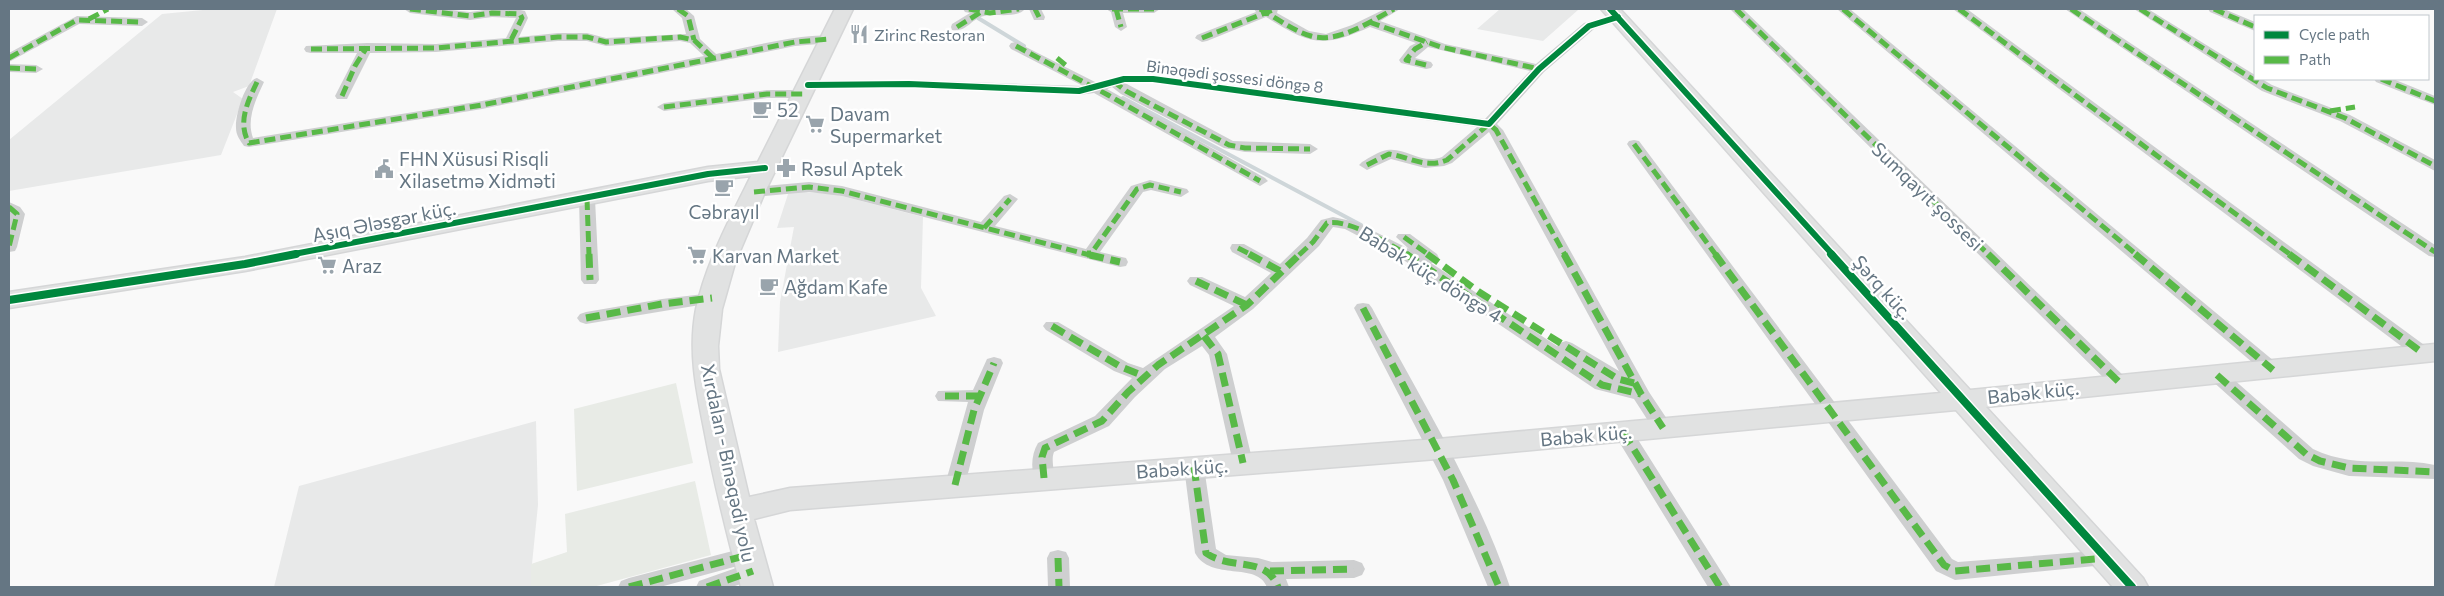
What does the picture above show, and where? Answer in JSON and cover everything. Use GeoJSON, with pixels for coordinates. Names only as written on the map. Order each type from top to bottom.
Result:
{"type":"FeatureCollection","features":[{"type":"Feature","properties":{"kind":"main road","name":"Xırdalan - Binəqədi yolu"},"geometry":{"type":"LineString","coordinates":[[753,571],[736,513],[706,369],[706,329],[712,298],[723,263],[765,168],[844,9]]}},
{"type":"Feature","properties":{"kind":"main road","name":"Şərq küç."},"geometry":{"type":"LineString","coordinates":[[1614,13],[2132,587]]}},
{"type":"Feature","properties":{"kind":"main road","name":"Aşıq Ələsgər küç."},"geometry":{"type":"LineString","coordinates":[[9,300],[245,264],[708,174],[765,168]]}},
{"type":"Feature","properties":{"kind":"main road","name":"Babək küç."},"geometry":{"type":"LineString","coordinates":[[736,513],[766,503],[790,499],[1622,432],[2430,354]]}},
{"type":"Feature","properties":{"kind":"street"},"geometry":{"type":"LineString","coordinates":[[89,19],[108,9]]}},
{"type":"Feature","properties":{"kind":"street"},"geometry":{"type":"LineString","coordinates":[[410,9],[470,16],[492,13],[520,14],[522,18],[512,40]]}},
{"type":"Feature","properties":{"kind":"street"},"geometry":{"type":"LineString","coordinates":[[678,9],[688,16],[694,40]]}},
{"type":"Feature","properties":{"kind":"street"},"geometry":{"type":"LineString","coordinates":[[957,26],[975,10],[1001,12],[1019,9]]}},
{"type":"Feature","properties":{"kind":"street"},"geometry":{"type":"LineString","coordinates":[[1112,9],[1154,9]]}},
{"type":"Feature","properties":{"kind":"street"},"geometry":{"type":"LineString","coordinates":[[1116,9],[1121,27]]}},
{"type":"Feature","properties":{"kind":"street"},"geometry":{"type":"LineString","coordinates":[[1202,38],[1267,10],[1311,36],[1323,39],[1369,22],[1394,9]]}},
{"type":"Feature","properties":{"kind":"street","name":"Sumqayıt şossesi"},"geometry":{"type":"LineString","coordinates":[[1736,9],[2120,383]]}},
{"type":"Feature","properties":{"kind":"street"},"geometry":{"type":"LineString","coordinates":[[1843,9],[2273,370]]}},
{"type":"Feature","properties":{"kind":"street"},"geometry":{"type":"LineString","coordinates":[[1959,9],[2430,354]]}},
{"type":"Feature","properties":{"kind":"street"},"geometry":{"type":"LineString","coordinates":[[2071,9],[2435,252]]}},
{"type":"Feature","properties":{"kind":"street"},"geometry":{"type":"LineString","coordinates":[[2140,9],[2254,80]]}},
{"type":"Feature","properties":{"kind":"street"},"geometry":{"type":"LineString","coordinates":[[2214,9],[2254,26]]}},
{"type":"Feature","properties":{"kind":"street"},"geometry":{"type":"LineString","coordinates":[[1368,165],[1389,154],[1424,165],[1439,164],[1447,160],[1489,124],[1539,69],[1589,26],[1614,13]]}},
{"type":"Feature","properties":{"kind":"street"},"geometry":{"type":"LineString","coordinates":[[9,58],[72,22],[89,19],[142,22]]}},
{"type":"Feature","properties":{"kind":"street"},"geometry":{"type":"LineString","coordinates":[[1369,22],[1461,53],[1539,69]]}},
{"type":"Feature","properties":{"kind":"street"},"geometry":{"type":"LineString","coordinates":[[311,49],[367,47],[436,48],[558,37],[587,37],[606,42],[680,37],[694,40],[713,58]]}},
{"type":"Feature","properties":{"kind":"street"},"geometry":{"type":"LineString","coordinates":[[257,82],[245,110],[246,139],[249,143],[482,105],[795,42],[830,39]]}},
{"type":"Feature","properties":{"kind":"street"},"geometry":{"type":"LineString","coordinates":[[1426,65],[1406,60],[1415,49],[1427,42]]}},
{"type":"Feature","properties":{"kind":"street"},"geometry":{"type":"LineString","coordinates":[[1016,46],[1104,85],[1126,91],[1228,145],[1245,148],[1310,149]]}},
{"type":"Feature","properties":{"kind":"street"},"geometry":{"type":"LineString","coordinates":[[342,96],[367,47]]}},
{"type":"Feature","properties":{"kind":"street"},"geometry":{"type":"LineString","coordinates":[[1057,58],[1073,70],[1104,85],[1260,181]]}},
{"type":"Feature","properties":{"kind":"street"},"geometry":{"type":"LineString","coordinates":[[9,68],[36,69]]}},
{"type":"Feature","properties":{"kind":"street","name":"Binəqədi şossesi döngə 8"},"geometry":{"type":"LineString","coordinates":[[664,107],[805,89],[909,84],[1079,91],[1136,78],[1191,82],[1489,124]]}},
{"type":"Feature","properties":{"kind":"street"},"geometry":{"type":"LineString","coordinates":[[2254,80],[2287,98],[2330,111],[2365,127],[2435,166]]}},
{"type":"Feature","properties":{"kind":"street"},"geometry":{"type":"LineString","coordinates":[[2383,80],[2435,101]]}},
{"type":"Feature","properties":{"kind":"street"},"geometry":{"type":"LineString","coordinates":[[2330,111],[2355,107]]}},
{"type":"Feature","properties":{"kind":"street"},"geometry":{"type":"LineString","coordinates":[[1489,124],[1502,138],[1637,388],[1663,428]]}},
{"type":"Feature","properties":{"kind":"street"},"geometry":{"type":"LineString","coordinates":[[1634,144],[1944,565],[1950,569],[1962,570],[2107,558]]}},
{"type":"Feature","properties":{"kind":"street"},"geometry":{"type":"LineString","coordinates":[[1090,255],[1137,189],[1150,185],[1181,192]]}},
{"type":"Feature","properties":{"kind":"street"},"geometry":{"type":"LineString","coordinates":[[754,192],[809,187],[826,188],[1120,262]]}},
{"type":"Feature","properties":{"kind":"street"},"geometry":{"type":"LineString","coordinates":[[587,198],[590,280]]}},
{"type":"Feature","properties":{"kind":"street"},"geometry":{"type":"LineString","coordinates":[[984,228],[1010,199]]}},
{"type":"Feature","properties":{"kind":"street"},"geometry":{"type":"LineString","coordinates":[[9,208],[14,210],[16,214],[9,247]]}},
{"type":"Feature","properties":{"kind":"street","name":"Babək küç. döngə 4"},"geometry":{"type":"LineString","coordinates":[[1044,478],[1042,457],[1045,448],[1054,442],[1102,421],[1144,376],[1247,305],[1312,242],[1328,223],[1342,222],[1422,264],[1602,385],[1637,388]]}},
{"type":"Feature","properties":{"kind":"street"},"geometry":{"type":"LineString","coordinates":[[1404,238],[1479,292],[1618,379],[1637,388]]}},
{"type":"Feature","properties":{"kind":"street"},"geometry":{"type":"LineString","coordinates":[[1238,248],[1282,272]]}},
{"type":"Feature","properties":{"kind":"street"},"geometry":{"type":"LineString","coordinates":[[1196,281],[1247,305]]}},
{"type":"Feature","properties":{"kind":"street"},"geometry":{"type":"LineString","coordinates":[[586,318],[662,304],[712,298]]}},
{"type":"Feature","properties":{"kind":"street"},"geometry":{"type":"LineString","coordinates":[[1363,308],[1437,448],[1482,542],[1499,587]]}},
{"type":"Feature","properties":{"kind":"street"},"geometry":{"type":"LineString","coordinates":[[1052,326],[1121,368],[1144,376]]}},
{"type":"Feature","properties":{"kind":"street"},"geometry":{"type":"LineString","coordinates":[[1204,336],[1218,354],[1243,463]]}},
{"type":"Feature","properties":{"kind":"street"},"geometry":{"type":"LineString","coordinates":[[955,485],[979,396],[994,363]]}},
{"type":"Feature","properties":{"kind":"street"},"geometry":{"type":"LineString","coordinates":[[2217,375],[2306,454],[2320,462],[2346,470],[2425,470],[2435,472]]}},
{"type":"Feature","properties":{"kind":"street"},"geometry":{"type":"LineString","coordinates":[[945,396],[979,396]]}},
{"type":"Feature","properties":{"kind":"street"},"geometry":{"type":"LineString","coordinates":[[1622,432],[1720,587]]}},
{"type":"Feature","properties":{"kind":"street"},"geometry":{"type":"LineString","coordinates":[[1194,467],[1206,553],[1222,564],[1260,566],[1274,579],[1354,569]]}},
{"type":"Feature","properties":{"kind":"street"},"geometry":{"type":"LineString","coordinates":[[1058,558],[1059,587]]}},
{"type":"Feature","properties":{"kind":"street"},"geometry":{"type":"LineString","coordinates":[[629,587],[753,571]]}},
{"type":"Feature","properties":{"kind":"street"},"geometry":{"type":"LineString","coordinates":[[707,587],[753,571]]}},
{"type":"Feature","properties":{"kind":"shaded area"},"geometry":{"type":"Polygon","coordinates":[[[213,9],[277,9],[249,86],[233,92],[243,99],[221,155],[9,191],[9,140],[162,14],[213,9]]]}},
{"type":"Feature","properties":{"kind":"shaded area"},"geometry":{"type":"Polygon","coordinates":[[[1500,9],[1578,10],[1543,41],[1477,29],[1500,9]]]}},
{"type":"Feature","properties":{"kind":"shaded area"},"geometry":{"type":"Polygon","coordinates":[[[789,191],[834,194],[923,217],[921,288],[936,316],[778,352],[780,302],[794,227],[777,228],[789,191]]]}},
{"type":"Feature","properties":{"kind":"shaded area"},"geometry":{"type":"Polygon","coordinates":[[[676,383],[693,463],[577,491],[574,409],[676,383]]]}},
{"type":"Feature","properties":{"kind":"shaded area"},"geometry":{"type":"Polygon","coordinates":[[[536,421],[538,505],[531,587],[274,587],[299,486],[536,421]]]}},
{"type":"Feature","properties":{"kind":"shaded area"},"geometry":{"type":"Polygon","coordinates":[[[695,481],[711,555],[593,587],[531,587],[531,564],[567,552],[565,514],[695,481]]]}},
{"type":"Feature","properties":{"kind":"waterway"},"geometry":{"type":"LineString","coordinates":[[978,18],[1024,46]]}},
{"type":"Feature","properties":{"kind":"waterway"},"geometry":{"type":"LineString","coordinates":[[1123,98],[1361,225]]}},
{"type":"Feature","properties":{"kind":"marked path"},"geometry":{"type":"LineString","coordinates":[[89,19],[108,9]]}},
{"type":"Feature","properties":{"kind":"marked path"},"geometry":{"type":"LineString","coordinates":[[410,9],[470,16],[492,13],[520,14],[522,18],[511,40]]}},
{"type":"Feature","properties":{"kind":"marked path"},"geometry":{"type":"LineString","coordinates":[[678,9],[688,16],[694,40]]}},
{"type":"Feature","properties":{"kind":"marked path"},"geometry":{"type":"LineString","coordinates":[[969,9],[990,13],[1019,9]]}},
{"type":"Feature","properties":{"kind":"marked path"},"geometry":{"type":"LineString","coordinates":[[1035,9],[1039,17]]}},
{"type":"Feature","properties":{"kind":"marked path"},"geometry":{"type":"LineString","coordinates":[[1112,9],[1154,9]]}},
{"type":"Feature","properties":{"kind":"marked path"},"geometry":{"type":"LineString","coordinates":[[1116,9],[1121,27]]}},
{"type":"Feature","properties":{"kind":"marked path"},"geometry":{"type":"LineString","coordinates":[[1260,9],[1296,30],[1319,38],[1326,38],[1346,32],[1394,9]]}},
{"type":"Feature","properties":{"kind":"marked path"},"geometry":{"type":"LineString","coordinates":[[1202,38],[1275,9]]}},
{"type":"Feature","properties":{"kind":"marked path"},"geometry":{"type":"LineString","coordinates":[[1736,9],[2120,383]]}},
{"type":"Feature","properties":{"kind":"marked path"},"geometry":{"type":"LineString","coordinates":[[1843,9],[2273,370]]}},
{"type":"Feature","properties":{"kind":"marked path"},"geometry":{"type":"LineString","coordinates":[[1959,9],[2424,354]]}},
{"type":"Feature","properties":{"kind":"marked path"},"geometry":{"type":"LineString","coordinates":[[2071,9],[2435,252]]}},
{"type":"Feature","properties":{"kind":"marked path"},"geometry":{"type":"LineString","coordinates":[[2140,9],[2254,80]]}},
{"type":"Feature","properties":{"kind":"marked path"},"geometry":{"type":"LineString","coordinates":[[2214,9],[2254,27]]}},
{"type":"Feature","properties":{"kind":"marked path"},"geometry":{"type":"LineString","coordinates":[[957,27],[981,12]]}},
{"type":"Feature","properties":{"kind":"marked path"},"geometry":{"type":"LineString","coordinates":[[9,58],[77,20],[142,22]]}},
{"type":"Feature","properties":{"kind":"marked path"},"geometry":{"type":"LineString","coordinates":[[1369,22],[1441,47],[1539,69]]}},
{"type":"Feature","properties":{"kind":"marked path"},"geometry":{"type":"LineString","coordinates":[[311,49],[436,48],[558,37],[587,37],[606,42],[680,37],[694,40],[713,58]]}},
{"type":"Feature","properties":{"kind":"marked path"},"geometry":{"type":"LineString","coordinates":[[257,82],[245,112],[243,129],[249,143],[482,105],[795,42],[830,39]]}},
{"type":"Feature","properties":{"kind":"marked path"},"geometry":{"type":"LineString","coordinates":[[1426,65],[1406,60],[1415,49],[1427,42]]}},
{"type":"Feature","properties":{"kind":"marked path"},"geometry":{"type":"LineString","coordinates":[[1016,46],[1108,95],[1260,181]]}},
{"type":"Feature","properties":{"kind":"marked path"},"geometry":{"type":"LineString","coordinates":[[342,96],[355,66],[367,47]]}},
{"type":"Feature","properties":{"kind":"marked path"},"geometry":{"type":"LineString","coordinates":[[1057,58],[1069,68]]}},
{"type":"Feature","properties":{"kind":"marked path"},"geometry":{"type":"LineString","coordinates":[[9,68],[36,69]]}},
{"type":"Feature","properties":{"kind":"marked path"},"geometry":{"type":"LineString","coordinates":[[2254,80],[2267,88],[2345,118],[2435,166]]}},
{"type":"Feature","properties":{"kind":"marked path"},"geometry":{"type":"LineString","coordinates":[[2383,80],[2435,101]]}},
{"type":"Feature","properties":{"kind":"marked path"},"geometry":{"type":"LineString","coordinates":[[1113,81],[1126,91],[1229,145],[1245,148],[1310,149]]}},
{"type":"Feature","properties":{"kind":"marked path"},"geometry":{"type":"LineString","coordinates":[[664,107],[767,94],[803,94]]}},
{"type":"Feature","properties":{"kind":"marked path"},"geometry":{"type":"LineString","coordinates":[[2330,111],[2355,107]]}},
{"type":"Feature","properties":{"kind":"marked path"},"geometry":{"type":"LineString","coordinates":[[1367,165],[1389,154],[1425,164],[1439,163],[1447,160],[1489,124],[1496,130],[1641,394],[1663,428]]}},
{"type":"Feature","properties":{"kind":"marked path"},"geometry":{"type":"LineString","coordinates":[[1634,144],[1944,565],[1955,571],[2107,558]]}},
{"type":"Feature","properties":{"kind":"marked path"},"geometry":{"type":"LineString","coordinates":[[754,192],[809,187],[842,191],[1090,255],[1137,189],[1150,185],[1181,192]]}},
{"type":"Feature","properties":{"kind":"marked path"},"geometry":{"type":"LineString","coordinates":[[587,199],[590,280]]}},
{"type":"Feature","properties":{"kind":"marked path"},"geometry":{"type":"LineString","coordinates":[[984,228],[1010,199]]}},
{"type":"Feature","properties":{"kind":"marked path"},"geometry":{"type":"LineString","coordinates":[[9,207],[17,214],[9,247]]}},
{"type":"Feature","properties":{"kind":"marked path"},"geometry":{"type":"LineString","coordinates":[[1044,478],[1042,457],[1045,448],[1054,442],[1102,421],[1128,392],[1158,365],[1204,336],[1247,305],[1313,242],[1327,223],[1333,222],[1350,225],[1408,255],[1602,385],[1641,394]]}},
{"type":"Feature","properties":{"kind":"marked path"},"geometry":{"type":"LineString","coordinates":[[1404,237],[1479,292],[1618,379],[1634,383]]}},
{"type":"Feature","properties":{"kind":"marked path"},"geometry":{"type":"LineString","coordinates":[[1238,248],[1282,272]]}},
{"type":"Feature","properties":{"kind":"marked path"},"geometry":{"type":"LineString","coordinates":[[1090,255],[1120,262]]}},
{"type":"Feature","properties":{"kind":"marked path"},"geometry":{"type":"LineString","coordinates":[[1196,281],[1247,305]]}},
{"type":"Feature","properties":{"kind":"marked path"},"geometry":{"type":"LineString","coordinates":[[586,318],[662,304],[712,298]]}},
{"type":"Feature","properties":{"kind":"marked path"},"geometry":{"type":"LineString","coordinates":[[1363,308],[1453,480],[1499,587]]}},
{"type":"Feature","properties":{"kind":"marked path"},"geometry":{"type":"LineString","coordinates":[[1052,326],[1121,367],[1144,376]]}},
{"type":"Feature","properties":{"kind":"marked path"},"geometry":{"type":"LineString","coordinates":[[1204,336],[1218,354],[1243,463]]}},
{"type":"Feature","properties":{"kind":"marked path"},"geometry":{"type":"LineString","coordinates":[[955,485],[974,410],[994,363]]}},
{"type":"Feature","properties":{"kind":"marked path"},"geometry":{"type":"LineString","coordinates":[[2217,375],[2306,454],[2320,461],[2364,470],[2425,470],[2435,472]]}},
{"type":"Feature","properties":{"kind":"marked path"},"geometry":{"type":"LineString","coordinates":[[945,396],[979,396]]}},
{"type":"Feature","properties":{"kind":"marked path"},"geometry":{"type":"LineString","coordinates":[[1623,432],[1720,587]]}},
{"type":"Feature","properties":{"kind":"marked path"},"geometry":{"type":"LineString","coordinates":[[1194,467],[1206,553],[1215,560],[1258,566],[1267,570],[1274,576],[1278,587]]}},
{"type":"Feature","properties":{"kind":"marked path"},"geometry":{"type":"LineString","coordinates":[[629,587],[748,555]]}},
{"type":"Feature","properties":{"kind":"marked path"},"geometry":{"type":"LineString","coordinates":[[1058,558],[1059,587]]}},
{"type":"Feature","properties":{"kind":"marked path"},"geometry":{"type":"LineString","coordinates":[[1270,571],[1354,569]]}},
{"type":"Feature","properties":{"kind":"marked path"},"geometry":{"type":"LineString","coordinates":[[707,587],[753,571]]}},
{"type":"Feature","properties":{"kind":"cycle path"},"geometry":{"type":"LineString","coordinates":[[1610,9],[2132,587]]}},
{"type":"Feature","properties":{"kind":"cycle path"},"geometry":{"type":"LineString","coordinates":[[808,85],[909,84],[1079,91],[1124,79],[1153,79],[1489,124],[1539,69],[1589,26],[1618,17]]}},
{"type":"Feature","properties":{"kind":"cycle path"},"geometry":{"type":"LineString","coordinates":[[9,300],[245,264],[708,174],[765,168]]}},
{"type":"Feature","properties":{"kind":"place","name":"Zirinc Restoran"},"geometry":{"type":"Point","coordinates":[859,34]}},
{"type":"Feature","properties":{"kind":"place","name":"52"},"geometry":{"type":"Point","coordinates":[762,109]}},
{"type":"Feature","properties":{"kind":"place","name":"Davam Supermarket"},"geometry":{"type":"Point","coordinates":[815,124]}},
{"type":"Feature","properties":{"kind":"place","name":"Rəsul Aptek"},"geometry":{"type":"Point","coordinates":[786,168]}},
{"type":"Feature","properties":{"kind":"place","name":"FHN Xüsusi Risqli Xilasetmə Xidməti"},"geometry":{"type":"Point","coordinates":[384,169]}},
{"type":"Feature","properties":{"kind":"place","name":"Cəbrayıl"},"geometry":{"type":"Point","coordinates":[724,187]}},
{"type":"Feature","properties":{"kind":"place","name":"Karvan Market"},"geometry":{"type":"Point","coordinates":[697,255]}},
{"type":"Feature","properties":{"kind":"place","name":"Araz"},"geometry":{"type":"Point","coordinates":[327,265]}},
{"type":"Feature","properties":{"kind":"place","name":"Ağdam Kafe"},"geometry":{"type":"Point","coordinates":[769,286]}}]}
